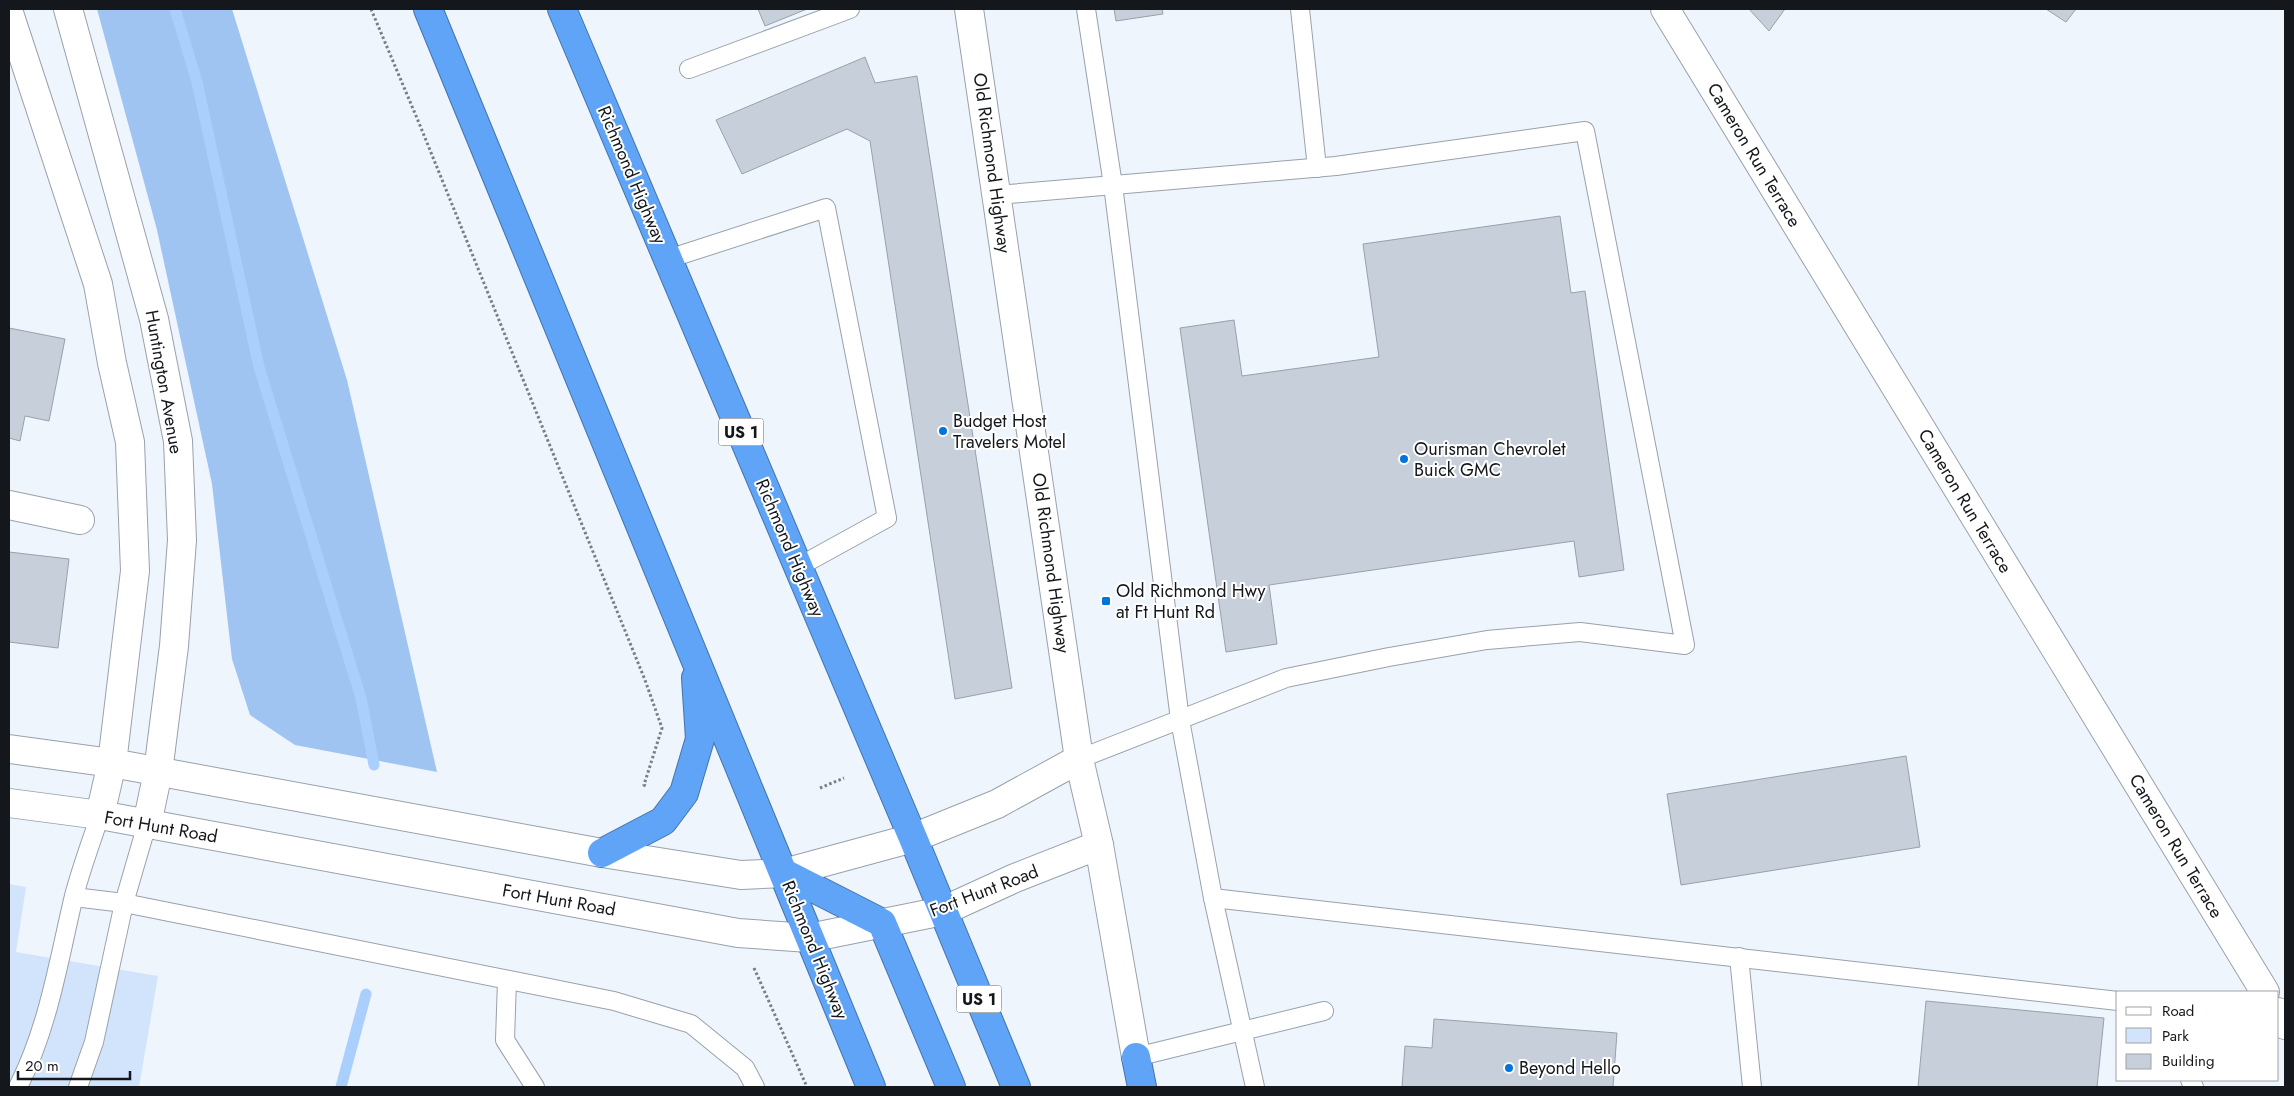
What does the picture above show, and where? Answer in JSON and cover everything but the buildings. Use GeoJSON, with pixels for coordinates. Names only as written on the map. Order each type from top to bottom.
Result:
{"type":"FeatureCollection","features":[{"type":"Feature","properties":{"kind":"highway","name":"Richmond Highway"},"geometry":{"type":"LineString","coordinates":[[428,9],[871,1087]]}},
{"type":"Feature","properties":{"kind":"highway","name":"Richmond Highway"},"geometry":{"type":"LineString","coordinates":[[562,9],[913,838],[1016,1087]]}},
{"type":"Feature","properties":{"kind":"highway"},"geometry":{"type":"LineString","coordinates":[[602,852],[663,821],[684,794],[700,739],[694,654]]}},
{"type":"Feature","properties":{"kind":"highway"},"geometry":{"type":"LineString","coordinates":[[784,873],[882,923],[951,1087]]}},
{"type":"Feature","properties":{"kind":"highway"},"geometry":{"type":"LineString","coordinates":[[1136,1057],[1142,1087]]}},
{"type":"Feature","properties":{"kind":"main road","name":"Huntington Avenue"},"geometry":{"type":"LineString","coordinates":[[68,9],[154,320],[178,441],[182,540],[174,646],[158,772],[147,824]]}},
{"type":"Feature","properties":{"kind":"main road","name":"Old Richmond Highway"},"geometry":{"type":"LineString","coordinates":[[969,9],[1080,759],[1099,846],[1136,1057]]}},
{"type":"Feature","properties":{"kind":"main road","name":"Cameron Run Terrace"},"geometry":{"type":"LineString","coordinates":[[1665,9],[2265,991]]}},
{"type":"Feature","properties":{"kind":"main road"},"geometry":{"type":"LineString","coordinates":[[9,13],[98,284],[112,363],[130,442],[135,571],[112,763],[100,816]]}},
{"type":"Feature","properties":{"kind":"main road"},"geometry":{"type":"LineString","coordinates":[[9,505],[80,520]]}},
{"type":"Feature","properties":{"kind":"main road"},"geometry":{"type":"LineString","coordinates":[[9,750],[112,763],[602,852],[741,875],[784,873],[913,838],[997,804],[1080,759]]}},
{"type":"Feature","properties":{"kind":"main road","name":"Fort Hunt Road"},"geometry":{"type":"LineString","coordinates":[[9,803],[147,824],[738,933],[809,938],[943,911],[1015,878],[1099,846]]}},
{"type":"Feature","properties":{"kind":"main road"},"geometry":{"type":"LineString","coordinates":[[2279,1014],[2285,1025]]}},
{"type":"Feature","properties":{"kind":"lane"},"geometry":{"type":"LineString","coordinates":[[689,69],[850,9]]}},
{"type":"Feature","properties":{"kind":"lane"},"geometry":{"type":"LineString","coordinates":[[1086,9],[1113,185],[1180,720],[1213,898],[1240,1031],[1254,1087]]}},
{"type":"Feature","properties":{"kind":"lane"},"geometry":{"type":"LineString","coordinates":[[1300,9],[1317,168]]}},
{"type":"Feature","properties":{"kind":"lane"},"geometry":{"type":"LineString","coordinates":[[997,195],[1317,168],[1464,150],[1585,131],[1685,645],[1580,632],[1486,640],[1389,656],[1286,678],[1080,759]]}},
{"type":"Feature","properties":{"kind":"lane"},"geometry":{"type":"LineString","coordinates":[[668,260],[826,208],[888,518],[798,567]]}},
{"type":"Feature","properties":{"kind":"lane"},"geometry":{"type":"LineString","coordinates":[[18,1087],[29,1066],[48,1015],[74,897],[100,816]]}},
{"type":"Feature","properties":{"kind":"lane"},"geometry":{"type":"LineString","coordinates":[[78,1087],[94,1042],[124,904],[147,824]]}},
{"type":"Feature","properties":{"kind":"lane"},"geometry":{"type":"LineString","coordinates":[[74,897],[124,904],[614,1001],[691,1024],[745,1068],[755,1087]]}},
{"type":"Feature","properties":{"kind":"lane"},"geometry":{"type":"LineString","coordinates":[[1213,898],[2116,1001]]}},
{"type":"Feature","properties":{"kind":"lane"},"geometry":{"type":"LineString","coordinates":[[1740,958],[1752,1087]]}},
{"type":"Feature","properties":{"kind":"lane"},"geometry":{"type":"LineString","coordinates":[[507,980],[505,1040],[535,1087]]}},
{"type":"Feature","properties":{"kind":"lane"},"geometry":{"type":"LineString","coordinates":[[1136,1057],[1324,1011]]}},
{"type":"Feature","properties":{"kind":"path"},"geometry":{"type":"LineString","coordinates":[[370,9],[420,123],[645,680],[662,728],[644,785],[672,808]]}},
{"type":"Feature","properties":{"kind":"path"},"geometry":{"type":"LineString","coordinates":[[820,788],[844,778]]}},
{"type":"Feature","properties":{"kind":"path"},"geometry":{"type":"LineString","coordinates":[[759,981],[807,1087]]}},
{"type":"Feature","properties":{"kind":"green space"},"geometry":{"type":"Polygon","coordinates":[[[9,884],[26,887],[16,952],[158,976],[139,1087],[9,1087],[9,884]]]}},
{"type":"Feature","properties":{"kind":"shaded area"},"geometry":{"type":"Polygon","coordinates":[[[97,9],[232,9],[347,380],[437,772],[295,745],[250,715],[232,659],[212,484],[157,230],[97,9]]]}},
{"type":"Feature","properties":{"kind":"waterway"},"geometry":{"type":"LineString","coordinates":[[175,9],[197,82],[259,367],[361,698],[374,765]]}},
{"type":"Feature","properties":{"kind":"waterway"},"geometry":{"type":"LineString","coordinates":[[341,1087],[366,994]]}},
{"type":"Feature","properties":{"kind":"place","name":"Budget Host Travelers Motel"},"geometry":{"type":"Point","coordinates":[943,431]}},
{"type":"Feature","properties":{"kind":"place","name":"Ourisman Chevrolet Buick GMC"},"geometry":{"type":"Point","coordinates":[1404,459]}},
{"type":"Feature","properties":{"kind":"place","name":"Old Richmond Hwy at Ft Hunt Rd"},"geometry":{"type":"Point","coordinates":[1106,601]}},
{"type":"Feature","properties":{"kind":"place","name":"Beyond Hello"},"geometry":{"type":"Point","coordinates":[1509,1068]}}]}
